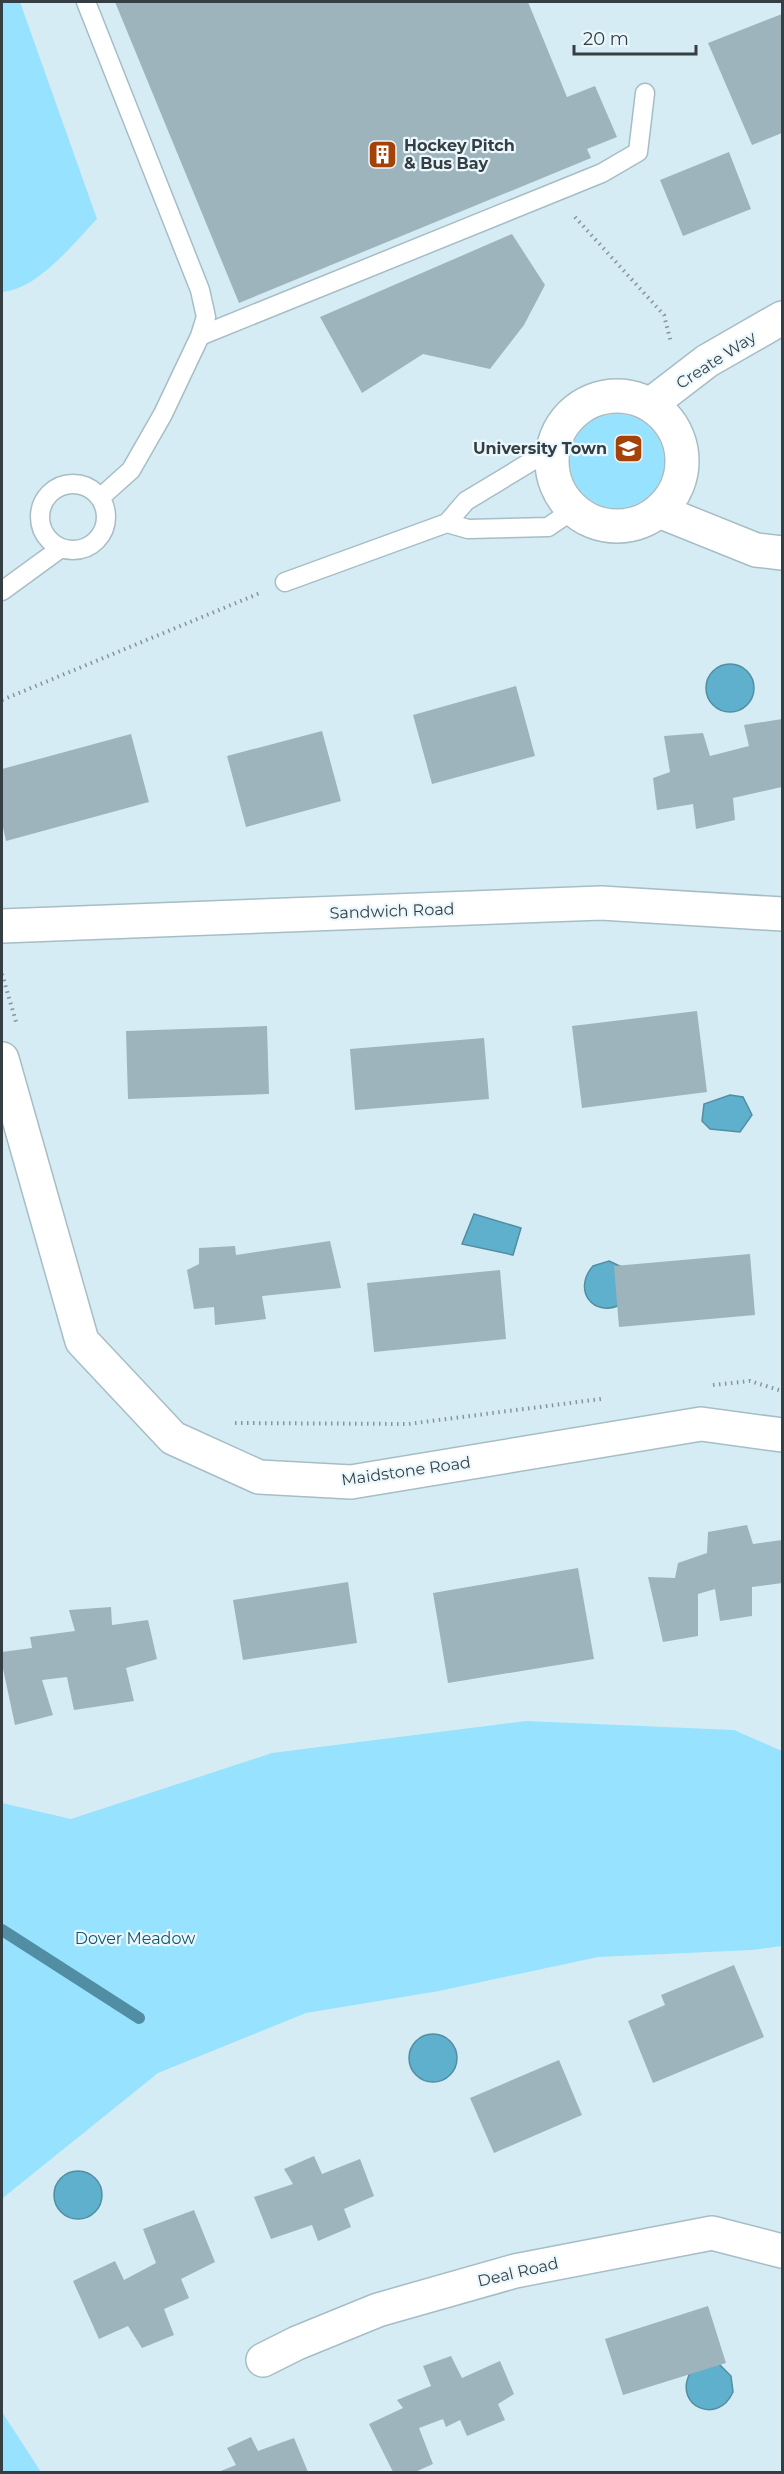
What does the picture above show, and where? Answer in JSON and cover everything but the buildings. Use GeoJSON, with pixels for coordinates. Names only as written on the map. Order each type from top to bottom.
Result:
{"type":"FeatureCollection","features":[{"type":"Feature","properties":{"kind":"street","name":"Create Way"},"geometry":{"type":"LineString","coordinates":[[651,404],[707,361],[783,318]]}},
{"type":"Feature","properties":{"kind":"street"},"geometry":{"type":"LineString","coordinates":[[610,395],[631,396],[651,404],[667,417],[679,435],[683,455],[681,476],[673,495],[659,511],[643,521],[625,526],[606,525],[589,520],[573,510],[562,498],[551,466],[552,449],[559,429],[572,413],[590,401],[610,395]]}},
{"type":"Feature","properties":{"kind":"street"},"geometry":{"type":"LineString","coordinates":[[659,511],[756,550],[783,554]]}},
{"type":"Feature","properties":{"kind":"street","name":"Sandwich Road"},"geometry":{"type":"LineString","coordinates":[[2,926],[601,903],[783,914]]}},
{"type":"Feature","properties":{"kind":"street","name":"Maidstone Road"},"geometry":{"type":"LineString","coordinates":[[2,1059],[82,1341],[173,1438],[260,1477],[351,1482],[700,1424],[783,1435]]}},
{"type":"Feature","properties":{"kind":"street","name":"Deal Road"},"geometry":{"type":"LineString","coordinates":[[263,2360],[297,2343],[378,2310],[515,2271],[712,2233],[783,2251]]}},
{"type":"Feature","properties":{"kind":"lane"},"geometry":{"type":"LineString","coordinates":[[87,2],[200,290],[206,317],[200,336],[163,414],[131,470],[101,497]]}},
{"type":"Feature","properties":{"kind":"lane"},"geometry":{"type":"LineString","coordinates":[[200,336],[602,173],[638,152],[645,93]]}},
{"type":"Feature","properties":{"kind":"lane"},"geometry":{"type":"LineString","coordinates":[[285,582],[447,523],[466,501],[552,449]]}},
{"type":"Feature","properties":{"kind":"lane"},"geometry":{"type":"LineString","coordinates":[[77,483],[101,497],[106,514],[105,526],[93,544],[83,549],[61,548],[51,543],[44,534],[39,513],[46,497],[60,486],[77,483]]}},
{"type":"Feature","properties":{"kind":"lane"},"geometry":{"type":"LineString","coordinates":[[447,523],[468,529],[548,527],[573,510]]}},
{"type":"Feature","properties":{"kind":"lane"},"geometry":{"type":"LineString","coordinates":[[2,591],[61,548]]}},
{"type":"Feature","properties":{"kind":"path"},"geometry":{"type":"LineString","coordinates":[[553,193],[664,315],[680,381]]}},
{"type":"Feature","properties":{"kind":"path"},"geometry":{"type":"LineString","coordinates":[[2,700],[285,582]]}},
{"type":"Feature","properties":{"kind":"path"},"geometry":{"type":"LineString","coordinates":[[2,974],[17,1026]]}},
{"type":"Feature","properties":{"kind":"path"},"geometry":{"type":"LineString","coordinates":[[702,1387],[750,1381],[783,1390]]}},
{"type":"Feature","properties":{"kind":"path"},"geometry":{"type":"LineString","coordinates":[[226,1423],[408,1424],[608,1398]]}},
{"type":"Feature","properties":{"kind":"green space"},"geometry":{"type":"Polygon","coordinates":[[[2,2],[20,2],[97,219],[42,274],[29,283],[2,292],[2,2]]]}},
{"type":"Feature","properties":{"kind":"green space"},"geometry":{"type":"Polygon","coordinates":[[[617,414],[635,418],[650,428],[660,443],[664,461],[660,479],[650,494],[635,504],[617,508],[599,504],[584,494],[574,479],[570,461],[574,443],[584,428],[599,418],[617,414]]]}},
{"type":"Feature","properties":{"kind":"green space","name":"Dover Meadow"},"geometry":{"type":"Polygon","coordinates":[[[526,1721],[734,1730],[782,1751],[782,1946],[752,1950],[598,1957],[439,1991],[306,2013],[158,2073],[4,2197],[2,2203],[2,1803],[71,1819],[272,1753],[526,1721]]]}},
{"type":"Feature","properties":{"kind":"green space"},"geometry":{"type":"Polygon","coordinates":[[[2,2412],[41,2472],[2,2472],[2,2412]]]}},
{"type":"Feature","properties":{"kind":"shaded area"},"geometry":{"type":"Polygon","coordinates":[[[730,664],[747,671],[754,688],[747,705],[730,712],[713,705],[706,688],[713,671],[730,664]]]}},
{"type":"Feature","properties":{"kind":"shaded area"},"geometry":{"type":"Polygon","coordinates":[[[730,1095],[743,1097],[752,1115],[740,1132],[710,1129],[702,1121],[704,1104],[730,1095]]]}},
{"type":"Feature","properties":{"kind":"shaded area"},"geometry":{"type":"Polygon","coordinates":[[[474,1214],[521,1228],[513,1255],[462,1244],[474,1214]]]}},
{"type":"Feature","properties":{"kind":"shaded area"},"geometry":{"type":"Polygon","coordinates":[[[609,1261],[624,1268],[622,1304],[612,1308],[602,1308],[589,1300],[585,1293],[585,1284],[587,1275],[593,1266],[609,1261]]]}},
{"type":"Feature","properties":{"kind":"shaded area"},"geometry":{"type":"Polygon","coordinates":[[[433,2034],[450,2041],[457,2058],[450,2075],[433,2082],[416,2075],[409,2058],[416,2041],[433,2034]]]}},
{"type":"Feature","properties":{"kind":"shaded area"},"geometry":{"type":"Polygon","coordinates":[[[78,2171],[95,2178],[102,2195],[95,2212],[78,2219],[61,2212],[54,2195],[61,2178],[78,2171]]]}},
{"type":"Feature","properties":{"kind":"shaded area"},"geometry":{"type":"Polygon","coordinates":[[[719,2364],[731,2376],[733,2392],[718,2408],[708,2410],[700,2408],[687,2395],[686,2385],[690,2373],[719,2364]]]}},
{"type":"Feature","properties":{"kind":"waterway"},"geometry":{"type":"LineString","coordinates":[[2,1930],[139,2018]]}},
{"type":"Feature","properties":{"kind":"place","name":"Hockey Pitch & Bus Bay"},"geometry":{"type":"Point","coordinates":[383,154]}},
{"type":"Feature","properties":{"kind":"place","name":"University Town"},"geometry":{"type":"Point","coordinates":[628,448]}}]}
